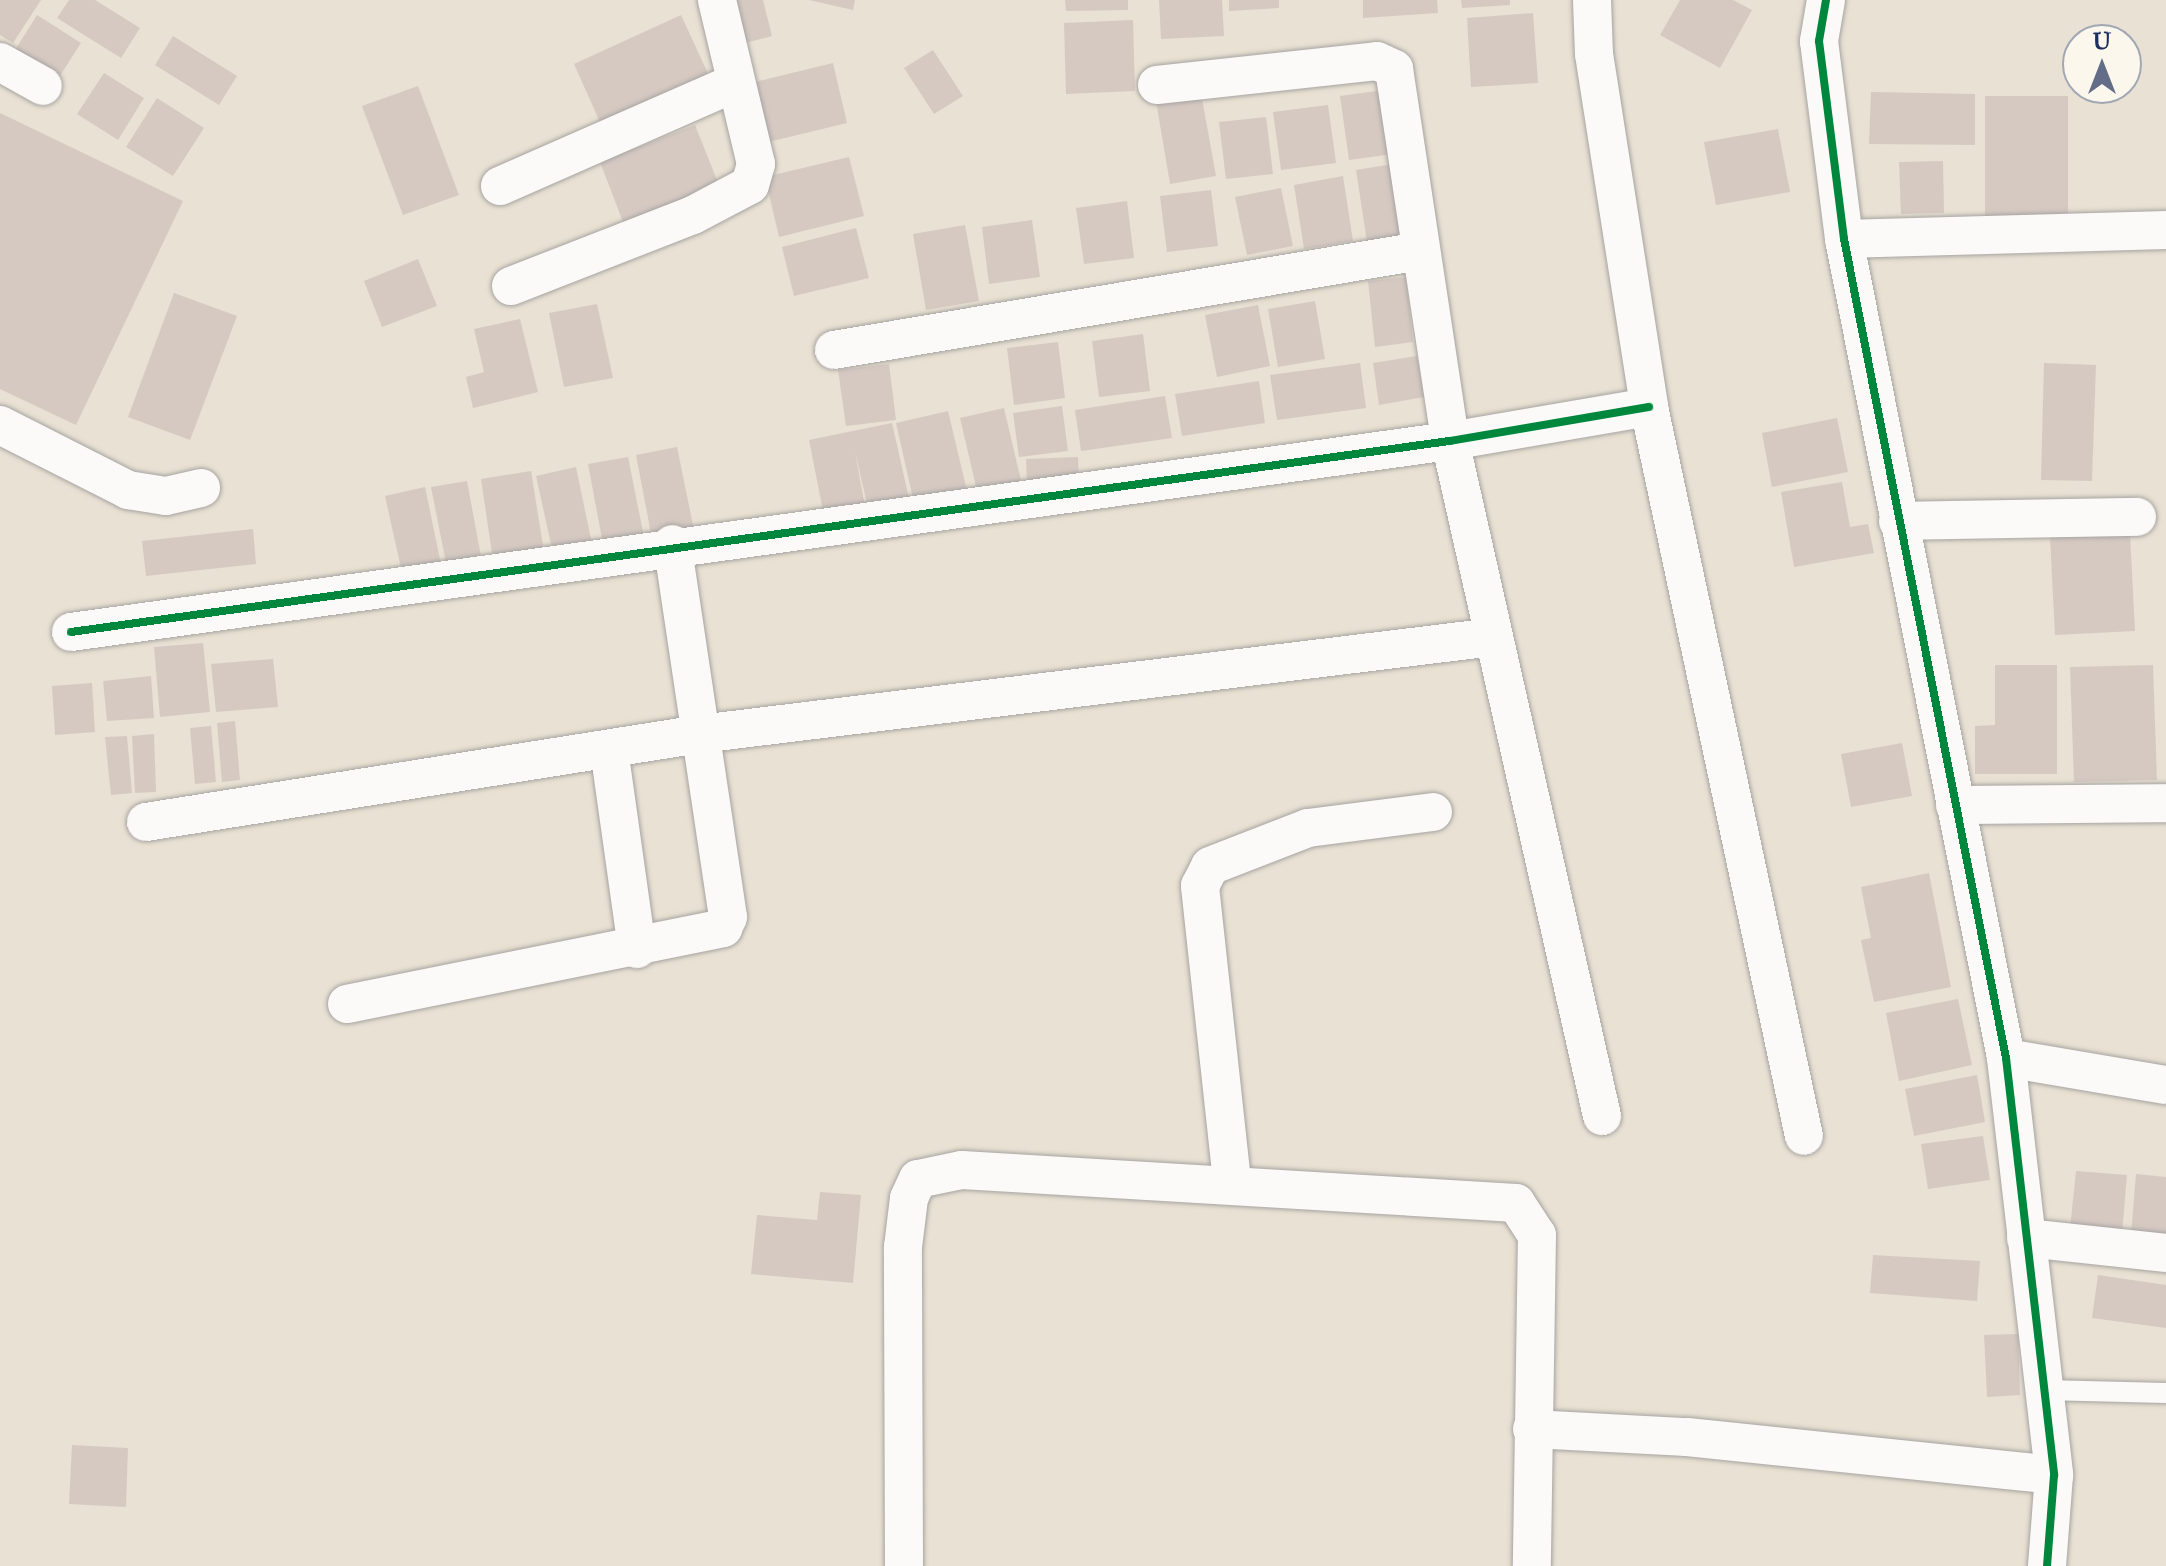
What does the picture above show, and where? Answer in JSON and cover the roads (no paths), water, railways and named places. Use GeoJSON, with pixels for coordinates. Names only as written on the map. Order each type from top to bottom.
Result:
{"type":"FeatureCollection","features":[{"type":"Feature","properties":{"kind":"street"},"geometry":{"type":"LineString","coordinates":[[511,286],[693,215],[750,185],[756,164],[717,0]]}},
{"type":"Feature","properties":{"kind":"street"},"geometry":{"type":"LineString","coordinates":[[1592,0],[1594,54],[1649,407],[1804,1136]]}},
{"type":"Feature","properties":{"kind":"street"},"geometry":{"type":"LineString","coordinates":[[1826,0],[1819,41],[1844,239],[2006,1058],[2054,1475],[2047,1566]]}},
{"type":"Feature","properties":{"kind":"street"},"geometry":{"type":"LineString","coordinates":[[0,62],[43,86]]}},
{"type":"Feature","properties":{"kind":"street"},"geometry":{"type":"LineString","coordinates":[[1157,85],[1387,63],[1398,84],[1450,441],[1602,1116]]}},
{"type":"Feature","properties":{"kind":"street"},"geometry":{"type":"LineString","coordinates":[[500,186],[735,83]]}},
{"type":"Feature","properties":{"kind":"street"},"geometry":{"type":"LineString","coordinates":[[1844,239],[2166,230]]}},
{"type":"Feature","properties":{"kind":"street"},"geometry":{"type":"LineString","coordinates":[[834,350],[1420,251]]}},
{"type":"Feature","properties":{"kind":"street"},"geometry":{"type":"LineString","coordinates":[[71,632],[672,544],[1450,441],[1649,407]]}},
{"type":"Feature","properties":{"kind":"street"},"geometry":{"type":"LineString","coordinates":[[0,425],[128,490],[166,496],[201,488]]}},
{"type":"Feature","properties":{"kind":"street"},"geometry":{"type":"LineString","coordinates":[[1898,521],[2137,517]]}},
{"type":"Feature","properties":{"kind":"street"},"geometry":{"type":"LineString","coordinates":[[347,1004],[712,935],[728,917],[672,544]]}},
{"type":"Feature","properties":{"kind":"street"},"geometry":{"type":"LineString","coordinates":[[146,822],[700,734],[1493,637]]}},
{"type":"Feature","properties":{"kind":"street"},"geometry":{"type":"LineString","coordinates":[[609,749],[637,949]]}},
{"type":"Feature","properties":{"kind":"street"},"geometry":{"type":"LineString","coordinates":[[1955,805],[2166,803]]}},
{"type":"Feature","properties":{"kind":"street"},"geometry":{"type":"LineString","coordinates":[[1232,1181],[1200,886],[1210,866],[1308,828],[1433,812]]}},
{"type":"Feature","properties":{"kind":"street"},"geometry":{"type":"LineString","coordinates":[[2006,1058],[2166,1085]]}},
{"type":"Feature","properties":{"kind":"street"},"geometry":{"type":"LineString","coordinates":[[904,1566],[903,1247],[918,1179],[962,1170],[1232,1181],[1516,1203],[1537,1235],[1532,1566]]}},
{"type":"Feature","properties":{"kind":"street"},"geometry":{"type":"LineString","coordinates":[[2026,1238],[2166,1253]]}},
{"type":"Feature","properties":{"kind":"street"},"geometry":{"type":"LineString","coordinates":[[1532,1429],[1687,1437],[2054,1475]]}},
{"type":"Feature","properties":{"kind":"lane"},"geometry":{"type":"LineString","coordinates":[[2044,1390],[2166,1393]]}}]}
